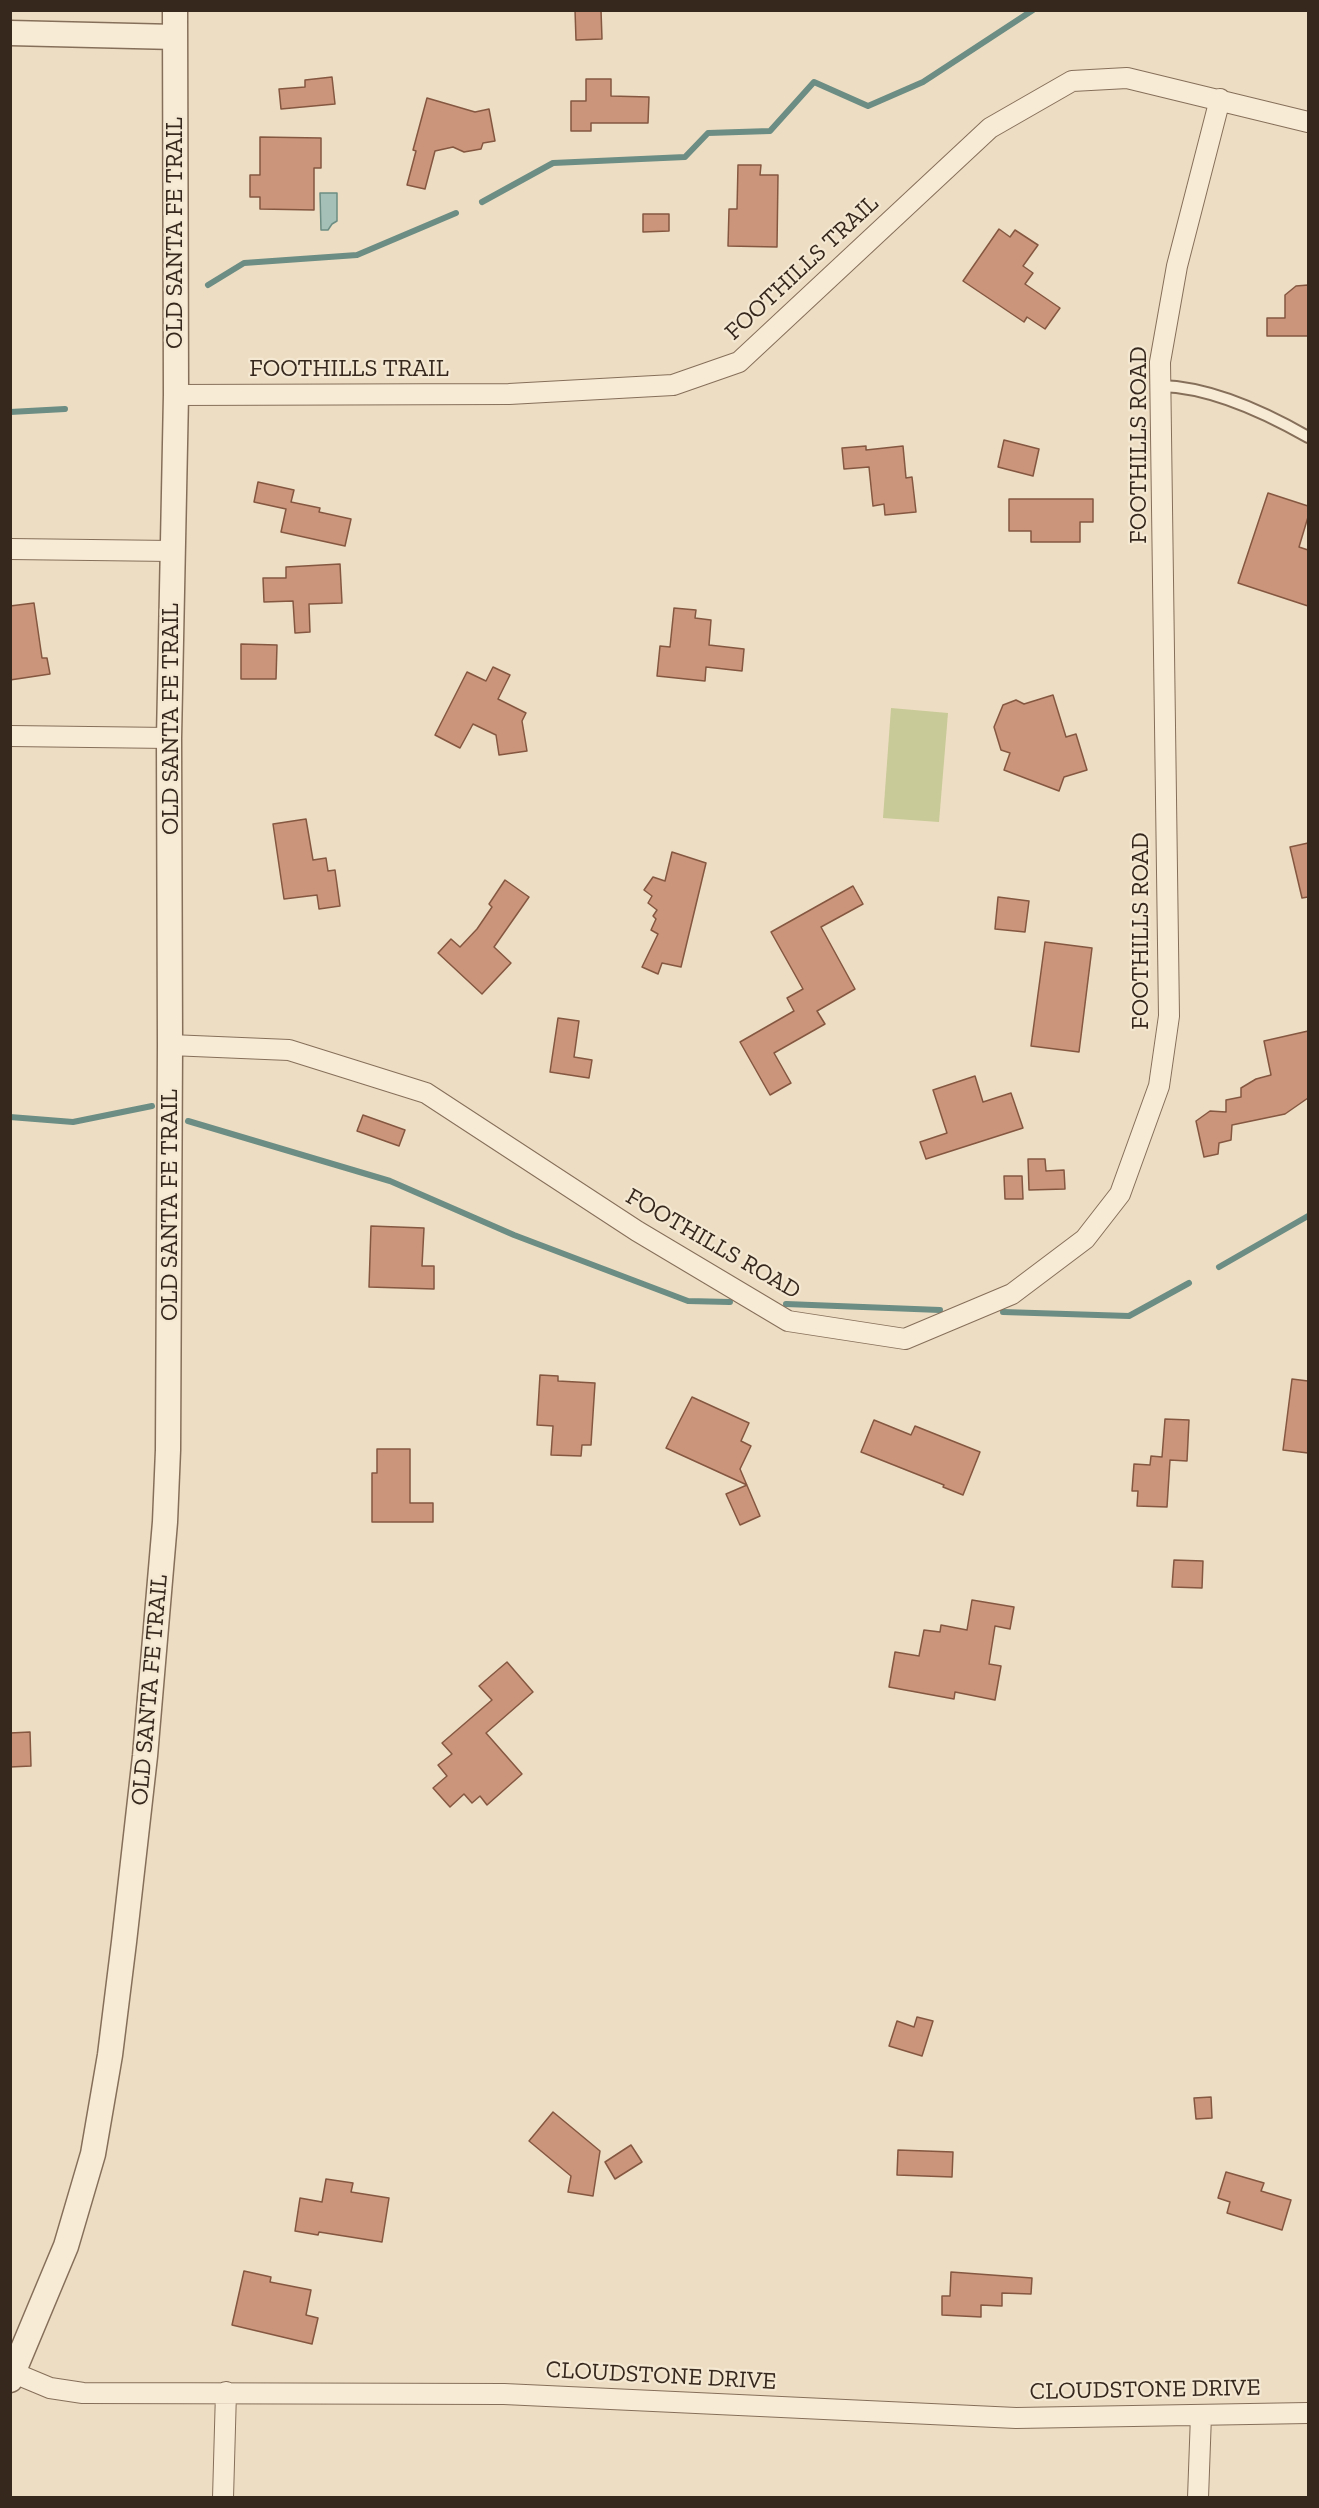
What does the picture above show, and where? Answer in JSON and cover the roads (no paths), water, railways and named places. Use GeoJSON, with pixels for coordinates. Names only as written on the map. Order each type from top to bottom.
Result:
{"type":"FeatureCollection","features":[{"type":"Feature","properties":{"kind":"street","name":"OLD SANTA FE TRAIL"},"geometry":{"type":"LineString","coordinates":[[12,2377],[66,2246],[93,2154],[110,2055],[124,1942],[145,1756],[165,1522],[168,1450],[171,1045],[169,738],[176,395],[175,10]]}},
{"type":"Feature","properties":{"kind":"street"},"geometry":{"type":"LineString","coordinates":[[10,33],[175,37]]}},
{"type":"Feature","properties":{"kind":"street","name":"FOOTHILLS TRAIL"},"geometry":{"type":"LineString","coordinates":[[176,395],[509,394],[673,385],[739,362],[990,128],[1072,81],[1126,78],[1308,122]]}},
{"type":"Feature","properties":{"kind":"street","name":"FOOTHILLS ROAD"},"geometry":{"type":"LineString","coordinates":[[171,1045],[289,1050],[426,1093],[637,1231],[788,1321],[905,1339],[1012,1294],[1084,1239],[1120,1194],[1159,1086],[1169,1016],[1160,362],[1177,266],[1220,99]]}},
{"type":"Feature","properties":{"kind":"street"},"geometry":{"type":"LineString","coordinates":[[10,549],[172,550]]}},
{"type":"Feature","properties":{"kind":"street"},"geometry":{"type":"LineString","coordinates":[[10,736],[169,738]]}},
{"type":"Feature","properties":{"kind":"street","name":"CLOUDSTONE DRIVE"},"geometry":{"type":"LineString","coordinates":[[12,2377],[50,2388],[83,2393],[504,2394],[1016,2418],[1308,2413]]}},
{"type":"Feature","properties":{"kind":"street"},"geometry":{"type":"LineString","coordinates":[[223,2498],[226,2392]]}},
{"type":"Feature","properties":{"kind":"street"},"geometry":{"type":"LineString","coordinates":[[1198,2498],[1201,2415]]}},
{"type":"Feature","properties":{"kind":"lane"},"geometry":{"type":"LineString","coordinates":[[1161,386],[1185,387],[1215,396],[1284,423],[1308,437]]}},
{"type":"Feature","properties":{"kind":"waterway"},"geometry":{"type":"LineString","coordinates":[[482,202],[553,163],[685,157],[708,133],[770,131],[814,82],[868,106],[923,82],[1033,10]]}},
{"type":"Feature","properties":{"kind":"waterway"},"geometry":{"type":"LineString","coordinates":[[208,285],[244,263],[357,255],[456,213]]}},
{"type":"Feature","properties":{"kind":"waterway"},"geometry":{"type":"LineString","coordinates":[[10,412],[65,409]]}},
{"type":"Feature","properties":{"kind":"waterway"},"geometry":{"type":"LineString","coordinates":[[10,1117],[73,1122],[152,1106]]}},
{"type":"Feature","properties":{"kind":"waterway"},"geometry":{"type":"LineString","coordinates":[[188,1121],[390,1181],[514,1235],[688,1301],[730,1302]]}},
{"type":"Feature","properties":{"kind":"waterway"},"geometry":{"type":"LineString","coordinates":[[1219,1267],[1308,1216]]}},
{"type":"Feature","properties":{"kind":"waterway"},"geometry":{"type":"LineString","coordinates":[[1003,1312],[1129,1316],[1189,1283]]}},
{"type":"Feature","properties":{"kind":"waterway"},"geometry":{"type":"LineString","coordinates":[[786,1304],[940,1310]]}}]}
